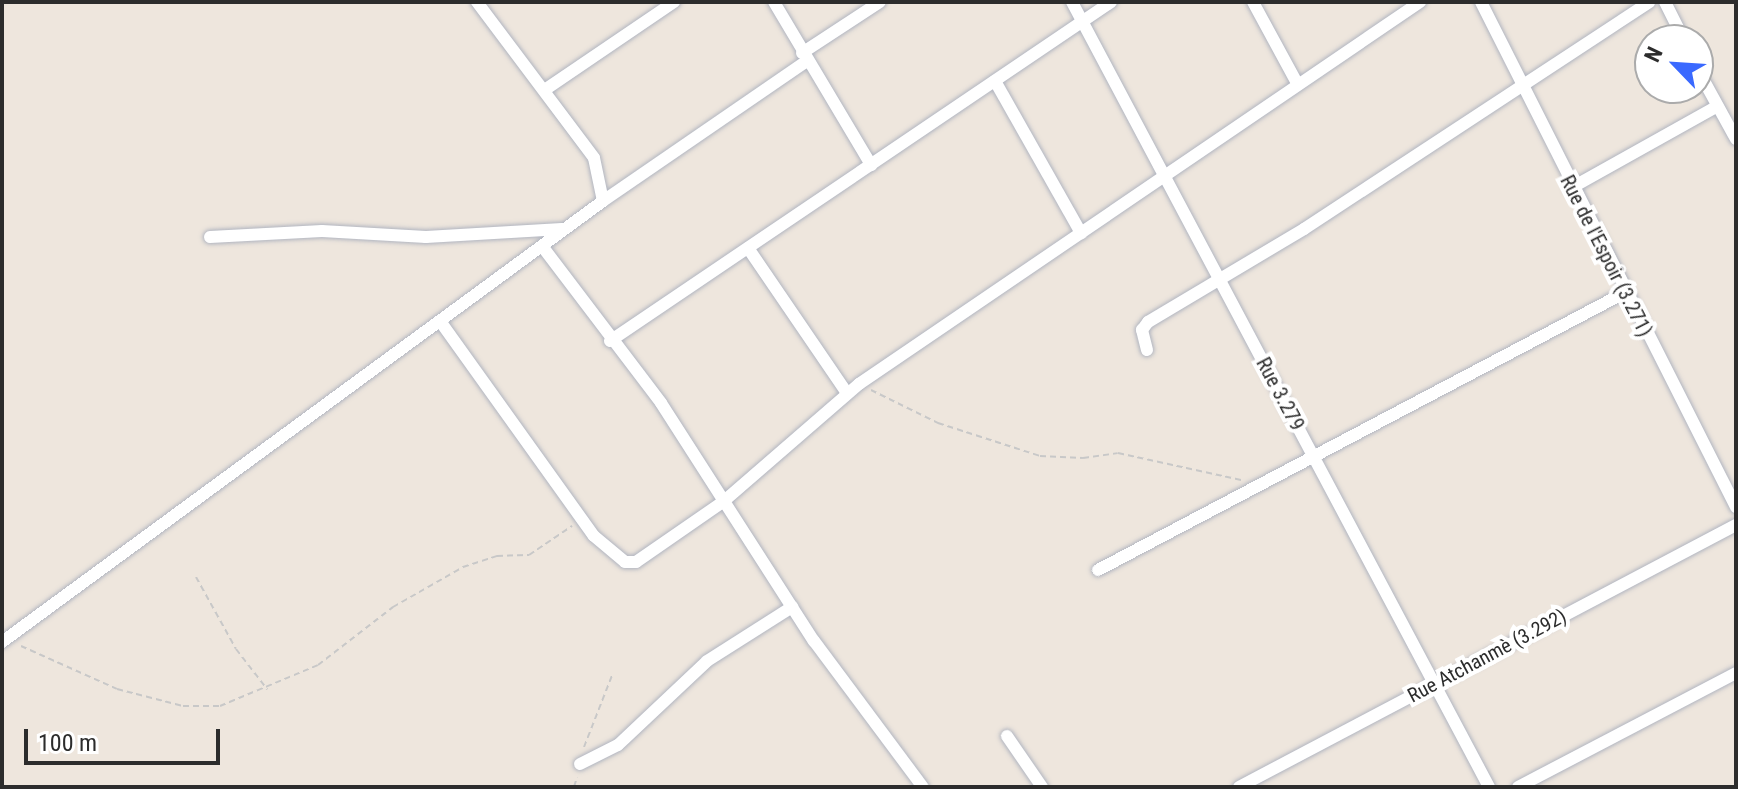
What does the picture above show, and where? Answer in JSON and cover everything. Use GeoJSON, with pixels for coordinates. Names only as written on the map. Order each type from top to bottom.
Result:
{"type":"FeatureCollection","features":[{"type":"Feature","properties":{"kind":"street"},"geometry":{"type":"LineString","coordinates":[[477,2],[546,89],[594,158],[603,201]]}},
{"type":"Feature","properties":{"kind":"street"},"geometry":{"type":"LineString","coordinates":[[546,89],[674,2]]}},
{"type":"Feature","properties":{"kind":"street"},"geometry":{"type":"LineString","coordinates":[[774,2],[871,165]]}},
{"type":"Feature","properties":{"kind":"street"},"geometry":{"type":"LineString","coordinates":[[4,641],[603,201],[880,2]]}},
{"type":"Feature","properties":{"kind":"street","name":"Rue 3.279"},"geometry":{"type":"LineString","coordinates":[[1072,2],[1489,787]]}},
{"type":"Feature","properties":{"kind":"street"},"geometry":{"type":"LineString","coordinates":[[610,341],[1111,2]]}},
{"type":"Feature","properties":{"kind":"street"},"geometry":{"type":"LineString","coordinates":[[1253,2],[1298,85]]}},
{"type":"Feature","properties":{"kind":"street"},"geometry":{"type":"LineString","coordinates":[[440,321],[580,519],[608,550],[636,562],[724,501],[859,384],[1420,2]]}},
{"type":"Feature","properties":{"kind":"street","name":"Rue de l'Espoir (3.271)"},"geometry":{"type":"LineString","coordinates":[[1481,2],[1624,293],[1736,507]]}},
{"type":"Feature","properties":{"kind":"street"},"geometry":{"type":"LineString","coordinates":[[1147,350],[1142,330],[1148,322],[1220,280],[1649,2]]}},
{"type":"Feature","properties":{"kind":"street"},"geometry":{"type":"LineString","coordinates":[[1665,2],[1676,24]]}},
{"type":"Feature","properties":{"kind":"street"},"geometry":{"type":"LineString","coordinates":[[995,81],[1081,233]]}},
{"type":"Feature","properties":{"kind":"street"},"geometry":{"type":"LineString","coordinates":[[1714,103],[1736,139]]}},
{"type":"Feature","properties":{"kind":"street"},"geometry":{"type":"LineString","coordinates":[[1571,188],[1716,107]]}},
{"type":"Feature","properties":{"kind":"street"},"geometry":{"type":"LineString","coordinates":[[210,237],[322,231],[439,237],[565,229]]}},
{"type":"Feature","properties":{"kind":"street"},"geometry":{"type":"LineString","coordinates":[[542,246],[610,341],[661,403],[792,607],[923,787]]}},
{"type":"Feature","properties":{"kind":"street"},"geometry":{"type":"LineString","coordinates":[[748,248],[847,393]]}},
{"type":"Feature","properties":{"kind":"street"},"geometry":{"type":"LineString","coordinates":[[1098,570],[1624,293]]}},
{"type":"Feature","properties":{"kind":"street","name":"Rue Atchanmè (3.292)"},"geometry":{"type":"LineString","coordinates":[[1239,787],[1736,525]]}},
{"type":"Feature","properties":{"kind":"street"},"geometry":{"type":"LineString","coordinates":[[580,764],[618,745],[707,661],[792,607]]}},
{"type":"Feature","properties":{"kind":"street"},"geometry":{"type":"LineString","coordinates":[[1518,787],[1736,673]]}},
{"type":"Feature","properties":{"kind":"street"},"geometry":{"type":"LineString","coordinates":[[1007,736],[1042,787]]}},
{"type":"Feature","properties":{"kind":"path"},"geometry":{"type":"LineString","coordinates":[[859,384],[938,423],[1040,456],[1083,458],[1118,453],[1220,473],[1257,486]]}},
{"type":"Feature","properties":{"kind":"path"},"geometry":{"type":"LineString","coordinates":[[4,641],[117,689],[183,706],[220,706],[268,690],[318,665],[393,607],[463,567],[479,560],[529,555],[580,519]]}},
{"type":"Feature","properties":{"kind":"path"},"geometry":{"type":"LineString","coordinates":[[196,577],[236,649],[268,690]]}},
{"type":"Feature","properties":{"kind":"path"},"geometry":{"type":"LineString","coordinates":[[574,787],[613,673]]}}]}
